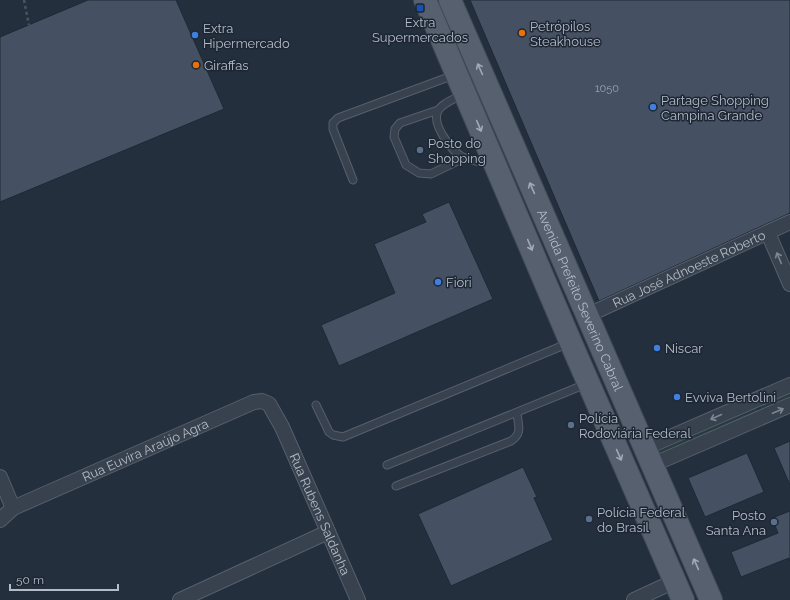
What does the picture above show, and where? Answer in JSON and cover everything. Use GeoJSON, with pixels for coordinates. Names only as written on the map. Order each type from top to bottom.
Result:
{"type":"FeatureCollection","features":[{"type":"Feature","properties":{"kind":"main road","name":"Avenida Prefeito Severino Cabral"},"geometry":{"type":"LineString","coordinates":[[425,0],[588,384],[679,591]]}},
{"type":"Feature","properties":{"kind":"main road","name":"Avenida Prefeito Severino Cabral"},"geometry":{"type":"LineString","coordinates":[[450,0],[711,600]]}},
{"type":"Feature","properties":{"kind":"street","name":"Rua José Adnoeste Roberto"},"geometry":{"type":"LineString","coordinates":[[588,315],[790,222]]}},
{"type":"Feature","properties":{"kind":"street"},"geometry":{"type":"LineString","coordinates":[[768,232],[790,284]]}},
{"type":"Feature","properties":{"kind":"street"},"geometry":{"type":"LineString","coordinates":[[649,456],[754,400],[790,385]]}},
{"type":"Feature","properties":{"kind":"street"},"geometry":{"type":"LineString","coordinates":[[754,400],[762,417]]}},
{"type":"Feature","properties":{"kind":"street","name":"Rua Euvira Araújo Agra"},"geometry":{"type":"LineString","coordinates":[[0,520],[13,508],[254,402],[262,401],[269,404],[282,427]]}},
{"type":"Feature","properties":{"kind":"street"},"geometry":{"type":"LineString","coordinates":[[649,456],[762,417],[790,405]]}},
{"type":"Feature","properties":{"kind":"street","name":"Rua Rubens Saldanha"},"geometry":{"type":"LineString","coordinates":[[282,427],[358,600]]}},
{"type":"Feature","properties":{"kind":"street"},"geometry":{"type":"LineString","coordinates":[[0,477],[13,508]]}},
{"type":"Feature","properties":{"kind":"street"},"geometry":{"type":"LineString","coordinates":[[180,600],[328,532]]}},
{"type":"Feature","properties":{"kind":"street"},"geometry":{"type":"LineString","coordinates":[[634,600],[679,591]]}},
{"type":"Feature","properties":{"kind":"lane"},"geometry":{"type":"LineString","coordinates":[[461,84],[438,110],[400,123],[395,129],[394,137],[406,165],[419,174],[432,174],[464,158]]}},
{"type":"Feature","properties":{"kind":"lane"},"geometry":{"type":"LineString","coordinates":[[353,180],[333,129],[333,123],[338,118],[461,84]]}},
{"type":"Feature","properties":{"kind":"lane"},"geometry":{"type":"LineString","coordinates":[[438,110],[436,117],[439,128],[452,150],[464,158],[495,164]]}},
{"type":"Feature","properties":{"kind":"lane"},"geometry":{"type":"LineString","coordinates":[[316,405],[329,432],[333,435],[343,437],[571,343]]}},
{"type":"Feature","properties":{"kind":"lane"},"geometry":{"type":"LineString","coordinates":[[387,465],[588,384]]}},
{"type":"Feature","properties":{"kind":"lane"},"geometry":{"type":"LineString","coordinates":[[396,486],[511,441],[517,437],[519,431],[517,413]]}},
{"type":"Feature","properties":{"kind":"path"},"geometry":{"type":"LineString","coordinates":[[24,0],[29,25]]}},
{"type":"Feature","properties":{"kind":"green space"},"geometry":{"type":"Polygon","coordinates":[[[790,388],[790,403],[764,414],[758,402],[790,388]]]}},
{"type":"Feature","properties":{"kind":"green space"},"geometry":{"type":"Polygon","coordinates":[[[754,403],[760,416],[655,460],[649,448],[754,403]]]}},
{"type":"Feature","properties":{"kind":"building"},"geometry":{"type":"Polygon","coordinates":[[[88,0],[176,0],[224,109],[0,202],[0,37],[88,0]]]}},
{"type":"Feature","properties":{"kind":"building","name":"Partage Shopping Campina Grande"},"geometry":{"type":"Polygon","coordinates":[[[470,0],[790,0],[790,213],[599,301],[470,0]]]}},
{"type":"Feature","properties":{"kind":"building","name":"Fiori"},"geometry":{"type":"Polygon","coordinates":[[[449,202],[493,299],[339,366],[321,325],[395,293],[374,244],[426,222],[422,214],[449,202]]]}},
{"type":"Feature","properties":{"kind":"building"},"geometry":{"type":"Polygon","coordinates":[[[790,441],[790,485],[774,448],[790,441]]]}},
{"type":"Feature","properties":{"kind":"building"},"geometry":{"type":"Polygon","coordinates":[[[747,453],[764,492],[705,517],[688,478],[747,453]]]}},
{"type":"Feature","properties":{"kind":"building"},"geometry":{"type":"Polygon","coordinates":[[[523,467],[537,497],[534,498],[553,540],[451,586],[418,514],[523,467]]]}},
{"type":"Feature","properties":{"kind":"building"},"geometry":{"type":"Polygon","coordinates":[[[790,511],[790,561],[789,558],[741,577],[731,552],[778,533],[772,518],[790,511]]]}},
{"type":"Feature","properties":{"kind":"place","name":"Extra Supermercados"},"geometry":{"type":"Point","coordinates":[420,8]}},
{"type":"Feature","properties":{"kind":"place","name":"Petrópilos Steakhouse"},"geometry":{"type":"Point","coordinates":[522,33]}},
{"type":"Feature","properties":{"kind":"place","name":"Extra Hipermercado"},"geometry":{"type":"Point","coordinates":[195,35]}},
{"type":"Feature","properties":{"kind":"place","name":"Giraffas"},"geometry":{"type":"Point","coordinates":[196,65]}},
{"type":"Feature","properties":{"kind":"place","name":"Partage Shopping Campina Grande"},"geometry":{"type":"Point","coordinates":[653,107]}},
{"type":"Feature","properties":{"kind":"place","name":"Posto do Shopping"},"geometry":{"type":"Point","coordinates":[420,150]}},
{"type":"Feature","properties":{"kind":"place","name":"Fiori"},"geometry":{"type":"Point","coordinates":[438,282]}},
{"type":"Feature","properties":{"kind":"place","name":"Niscar"},"geometry":{"type":"Point","coordinates":[657,348]}},
{"type":"Feature","properties":{"kind":"place","name":"Evviva Bertolini"},"geometry":{"type":"Point","coordinates":[677,397]}},
{"type":"Feature","properties":{"kind":"place","name":"Polícia Rodoviária Federal"},"geometry":{"type":"Point","coordinates":[571,425]}},
{"type":"Feature","properties":{"kind":"place","name":"Polícia Federal do Brasil"},"geometry":{"type":"Point","coordinates":[589,519]}},
{"type":"Feature","properties":{"kind":"place","name":"Posto Santa Ana"},"geometry":{"type":"Point","coordinates":[774,522]}}]}
